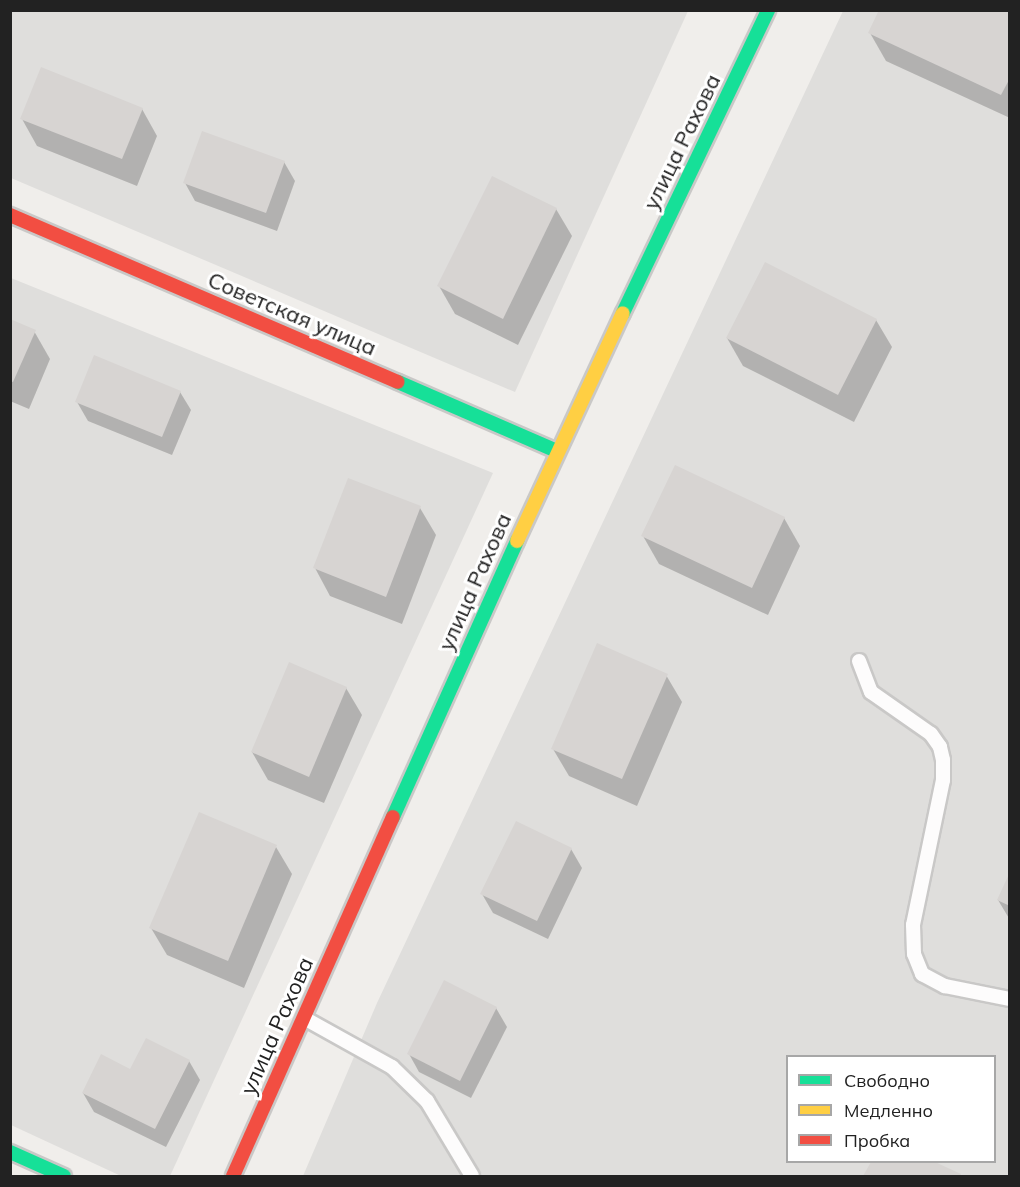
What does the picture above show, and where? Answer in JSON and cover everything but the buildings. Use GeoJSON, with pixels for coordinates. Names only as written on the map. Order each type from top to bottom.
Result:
{"type":"FeatureCollection","features":[{"type":"Feature","properties":{"kind":"street","name":"улица Рахова"},"geometry":{"type":"LineString","coordinates":[[233,1176],[557,451],[768,10]]}},
{"type":"Feature","properties":{"kind":"street","name":"Советская улица"},"geometry":{"type":"LineString","coordinates":[[10,215],[557,451]]}},
{"type":"Feature","properties":{"kind":"street"},"geometry":{"type":"LineString","coordinates":[[10,1152],[64,1176]]}},
{"type":"Feature","properties":{"kind":"lane"},"geometry":{"type":"LineString","coordinates":[[859,661],[871,692],[931,734],[940,747],[944,760],[943,780],[913,925],[914,954],[922,974],[945,986],[1010,999]]}},
{"type":"Feature","properties":{"kind":"lane"},"geometry":{"type":"LineString","coordinates":[[304,1018],[392,1067],[427,1101],[472,1176]]}},
{"type":"Feature","properties":{"kind":"shaded area"},"geometry":{"type":"Polygon","coordinates":[[[11,11],[688,11],[515,392],[11,178],[11,11]]]}},
{"type":"Feature","properties":{"kind":"shaded area"},"geometry":{"type":"Polygon","coordinates":[[[843,11],[1009,11],[1009,1176],[303,1176],[377,1003],[843,11]]]}},
{"type":"Feature","properties":{"kind":"shaded area"},"geometry":{"type":"Polygon","coordinates":[[[11,278],[493,473],[170,1176],[121,1176],[11,1125],[11,278]]]}},
{"type":"Feature","properties":{"kind":"traffic: fast"},"geometry":{"type":"LineString","coordinates":[[623,313],[768,10]]}},
{"type":"Feature","properties":{"kind":"traffic: fast"},"geometry":{"type":"LineString","coordinates":[[398,382],[557,451]]}},
{"type":"Feature","properties":{"kind":"traffic: fast"},"geometry":{"type":"LineString","coordinates":[[393,817],[517,541]]}},
{"type":"Feature","properties":{"kind":"traffic: fast"},"geometry":{"type":"LineString","coordinates":[[10,1152],[64,1176]]}},
{"type":"Feature","properties":{"kind":"traffic: slow"},"geometry":{"type":"LineString","coordinates":[[517,541],[623,313]]}},
{"type":"Feature","properties":{"kind":"traffic: jam"},"geometry":{"type":"LineString","coordinates":[[10,215],[398,382]]}},
{"type":"Feature","properties":{"kind":"traffic: jam"},"geometry":{"type":"LineString","coordinates":[[233,1176],[393,817]]}}]}
